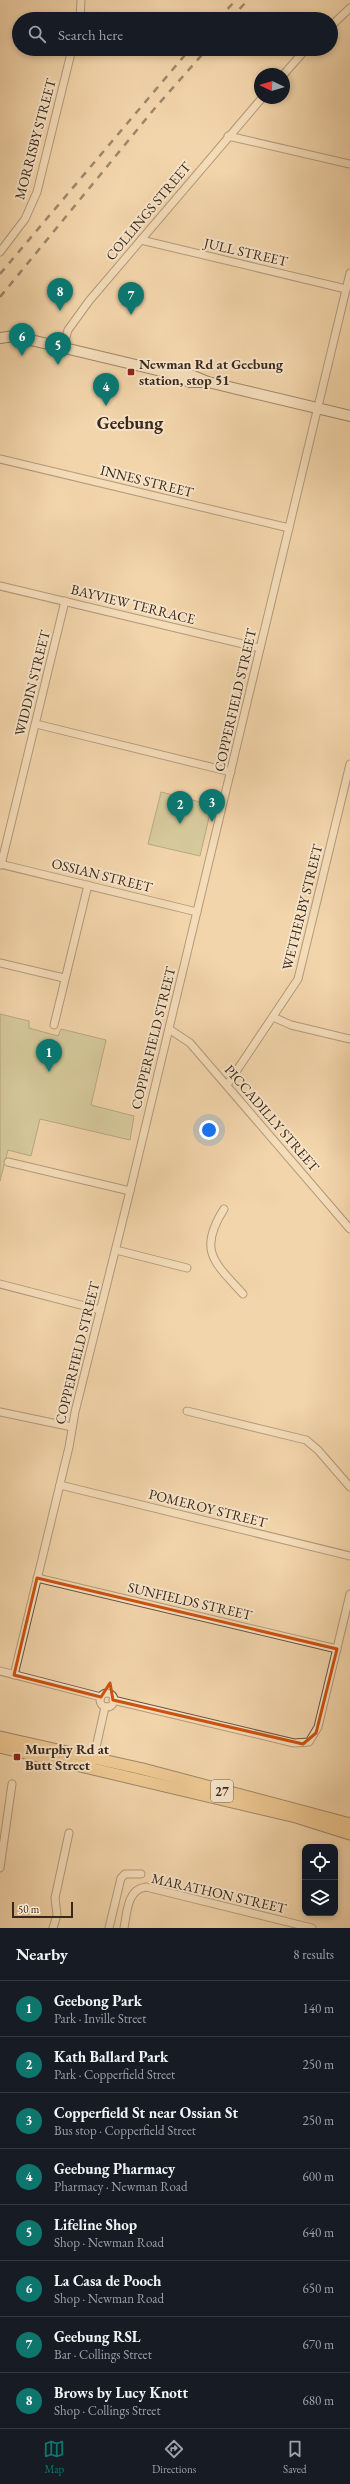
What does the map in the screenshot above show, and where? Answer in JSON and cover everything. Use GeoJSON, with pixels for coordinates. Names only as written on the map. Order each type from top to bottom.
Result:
{"type":"FeatureCollection","features":[{"type":"Feature","properties":{"kind":"main road"},"geometry":{"type":"LineString","coordinates":[[1,337],[14,336],[174,374],[191,375],[208,382],[350,416]]}},
{"type":"Feature","properties":{"kind":"main road","name":"27"},"geometry":{"type":"LineString","coordinates":[[0,1737],[296,1817],[350,1834]]}},
{"type":"Feature","properties":{"kind":"main road","name":"27"},"geometry":{"type":"LineString","coordinates":[[0,1747],[92,1763],[308,1811],[350,1824]]}},
{"type":"Feature","properties":{"kind":"street"},"geometry":{"type":"LineString","coordinates":[[80,12],[81,0]]}},
{"type":"Feature","properties":{"kind":"street"},"geometry":{"type":"LineString","coordinates":[[338,19],[350,8]]}},
{"type":"Feature","properties":{"kind":"street","name":"MORRISBY STREET"},"geometry":{"type":"LineString","coordinates":[[0,252],[25,218],[37,192],[70,56]]}},
{"type":"Feature","properties":{"kind":"street"},"geometry":{"type":"LineString","coordinates":[[289,68],[300,56]]}},
{"type":"Feature","properties":{"kind":"street","name":"COLLINGS STREET"},"geometry":{"type":"LineString","coordinates":[[64,348],[71,325],[228,136],[257,104]]}},
{"type":"Feature","properties":{"kind":"street"},"geometry":{"type":"LineString","coordinates":[[228,136],[350,164]]}},
{"type":"Feature","properties":{"kind":"street","name":"JULL STREET"},"geometry":{"type":"LineString","coordinates":[[141,240],[346,289]]}},
{"type":"Feature","properties":{"kind":"street","name":"COPPERFIELD STREET"},"geometry":{"type":"LineString","coordinates":[[14,1675],[60,1485],[72,1427],[100,1310],[116,1250],[350,273]]}},
{"type":"Feature","properties":{"kind":"street","name":"INNES STREET"},"geometry":{"type":"LineString","coordinates":[[0,459],[289,528]]}},
{"type":"Feature","properties":{"kind":"street","name":"BAYVIEW TERRACE"},"geometry":{"type":"LineString","coordinates":[[0,586],[260,648]]}},
{"type":"Feature","properties":{"kind":"street","name":"WIDDIN STREET"},"geometry":{"type":"LineString","coordinates":[[1,864],[65,601]]}},
{"type":"Feature","properties":{"kind":"street"},"geometry":{"type":"LineString","coordinates":[[36,724],[231,772]]}},
{"type":"Feature","properties":{"kind":"street","name":"WETHERBY STREET"},"geometry":{"type":"LineString","coordinates":[[227,1085],[300,974],[350,764]]}},
{"type":"Feature","properties":{"kind":"street","name":"OSSIAN STREET"},"geometry":{"type":"LineString","coordinates":[[1,864],[197,912]]}},
{"type":"Feature","properties":{"kind":"street"},"geometry":{"type":"LineString","coordinates":[[54,1024],[64,978],[88,885]]}},
{"type":"Feature","properties":{"kind":"street"},"geometry":{"type":"LineString","coordinates":[[0,963],[64,978]]}},
{"type":"Feature","properties":{"kind":"street"},"geometry":{"type":"LineString","coordinates":[[273,1017],[291,1025],[350,1040]]}},
{"type":"Feature","properties":{"kind":"street","name":"PICCADILLY STREET"},"geometry":{"type":"LineString","coordinates":[[169,1029],[190,1043],[350,1229]]}},
{"type":"Feature","properties":{"kind":"street"},"geometry":{"type":"LineString","coordinates":[[8,1162],[130,1191]]}},
{"type":"Feature","properties":{"kind":"street"},"geometry":{"type":"LineString","coordinates":[[224,1209],[214,1232],[211,1253],[218,1266],[243,1294]]}},
{"type":"Feature","properties":{"kind":"street"},"geometry":{"type":"LineString","coordinates":[[116,1250],[187,1268]]}},
{"type":"Feature","properties":{"kind":"street"},"geometry":{"type":"LineString","coordinates":[[0,1284],[100,1310]]}},
{"type":"Feature","properties":{"kind":"street"},"geometry":{"type":"LineString","coordinates":[[187,1411],[306,1440],[318,1450],[350,1487]]}},
{"type":"Feature","properties":{"kind":"street"},"geometry":{"type":"LineString","coordinates":[[0,1412],[72,1427]]}},
{"type":"Feature","properties":{"kind":"street","name":"POMEROY STREET"},"geometry":{"type":"LineString","coordinates":[[60,1485],[350,1556]]}},
{"type":"Feature","properties":{"kind":"street","name":"SUNFIELDS STREET"},"geometry":{"type":"LineString","coordinates":[[37,1578],[336,1649]]}},
{"type":"Feature","properties":{"kind":"street"},"geometry":{"type":"LineString","coordinates":[[0,1671],[101,1697],[108,1694],[113,1700],[294,1743],[309,1742],[316,1733],[350,1594]]}},
{"type":"Feature","properties":{"kind":"street"},"geometry":{"type":"LineString","coordinates":[[101,1697],[101,1703],[105,1707]]}},
{"type":"Feature","properties":{"kind":"street"},"geometry":{"type":"LineString","coordinates":[[105,1707],[111,1705],[113,1700]]}},
{"type":"Feature","properties":{"kind":"street"},"geometry":{"type":"LineString","coordinates":[[92,1763],[105,1707]]}},
{"type":"Feature","properties":{"kind":"street"},"geometry":{"type":"LineString","coordinates":[[0,1868],[12,1784]]}},
{"type":"Feature","properties":{"kind":"street"},"geometry":{"type":"LineString","coordinates":[[53,1928],[56,1915],[55,1898],[69,1833]]}},
{"type":"Feature","properties":{"kind":"street"},"geometry":{"type":"LineString","coordinates":[[109,1928],[121,1878],[125,1874],[141,1874]]}},
{"type":"Feature","properties":{"kind":"street","name":"MARATHON STREET"},"geometry":{"type":"LineString","coordinates":[[124,1928],[133,1894],[138,1889],[146,1888],[312,1928]]}},
{"type":"Feature","properties":{"kind":"highlighted area"},"geometry":{"type":"Polygon","coordinates":[[[37,1578],[337,1649],[316,1733],[303,1744],[113,1700],[110,1683],[101,1697],[14,1675],[37,1578]]]}},
{"type":"Feature","properties":{"kind":"green space"},"geometry":{"type":"Polygon","coordinates":[[[161,792],[212,805],[200,856],[148,844],[161,792]]]}},
{"type":"Feature","properties":{"kind":"green space"},"geometry":{"type":"Polygon","coordinates":[[[0,1014],[29,1021],[29,1028],[58,1036],[61,1029],[106,1040],[91,1105],[134,1116],[130,1140],[40,1119],[31,1156],[8,1150],[0,1181],[0,1014]]]}},
{"type":"Feature","properties":{"kind":"railway"},"geometry":{"type":"LineString","coordinates":[[225,12],[236,0]]}},
{"type":"Feature","properties":{"kind":"railway"},"geometry":{"type":"LineString","coordinates":[[237,12],[248,0]]}},
{"type":"Feature","properties":{"kind":"railway"},"geometry":{"type":"LineString","coordinates":[[0,274],[184,56]]}},
{"type":"Feature","properties":{"kind":"railway"},"geometry":{"type":"LineString","coordinates":[[0,297],[155,108],[201,56]]}},
{"type":"Feature","properties":{"kind":"place","name":"Brows by Lucy Knott"},"geometry":{"type":"Point","coordinates":[60,311]}},
{"type":"Feature","properties":{"kind":"place","name":"Geebung RSL"},"geometry":{"type":"Point","coordinates":[131,315]}},
{"type":"Feature","properties":{"kind":"place","name":"La Casa de Pooch"},"geometry":{"type":"Point","coordinates":[22,356]}},
{"type":"Feature","properties":{"kind":"place","name":"Lifeline Shop"},"geometry":{"type":"Point","coordinates":[58,365]}},
{"type":"Feature","properties":{"kind":"place","name":"Newman Rd at Geebung station, stop 51"},"geometry":{"type":"Point","coordinates":[131,372]}},
{"type":"Feature","properties":{"kind":"place","name":"Geebung Pharmacy"},"geometry":{"type":"Point","coordinates":[106,406]}},
{"type":"Feature","properties":{"kind":"place","name":"Copperfield St near Ossian St"},"geometry":{"type":"Point","coordinates":[212,822]}},
{"type":"Feature","properties":{"kind":"place","name":"Kath Ballard Park"},"geometry":{"type":"Point","coordinates":[180,824]}},
{"type":"Feature","properties":{"kind":"place","name":"Geebong Park"},"geometry":{"type":"Point","coordinates":[49,1072]}},
{"type":"Feature","properties":{"kind":"place","name":"Murphy Rd at Butt Street"},"geometry":{"type":"Point","coordinates":[17,1757]}},
{"type":"Feature","properties":{"kind":"district","name":"Geebung"},"geometry":{"type":"Point","coordinates":[130,423]}}]}
